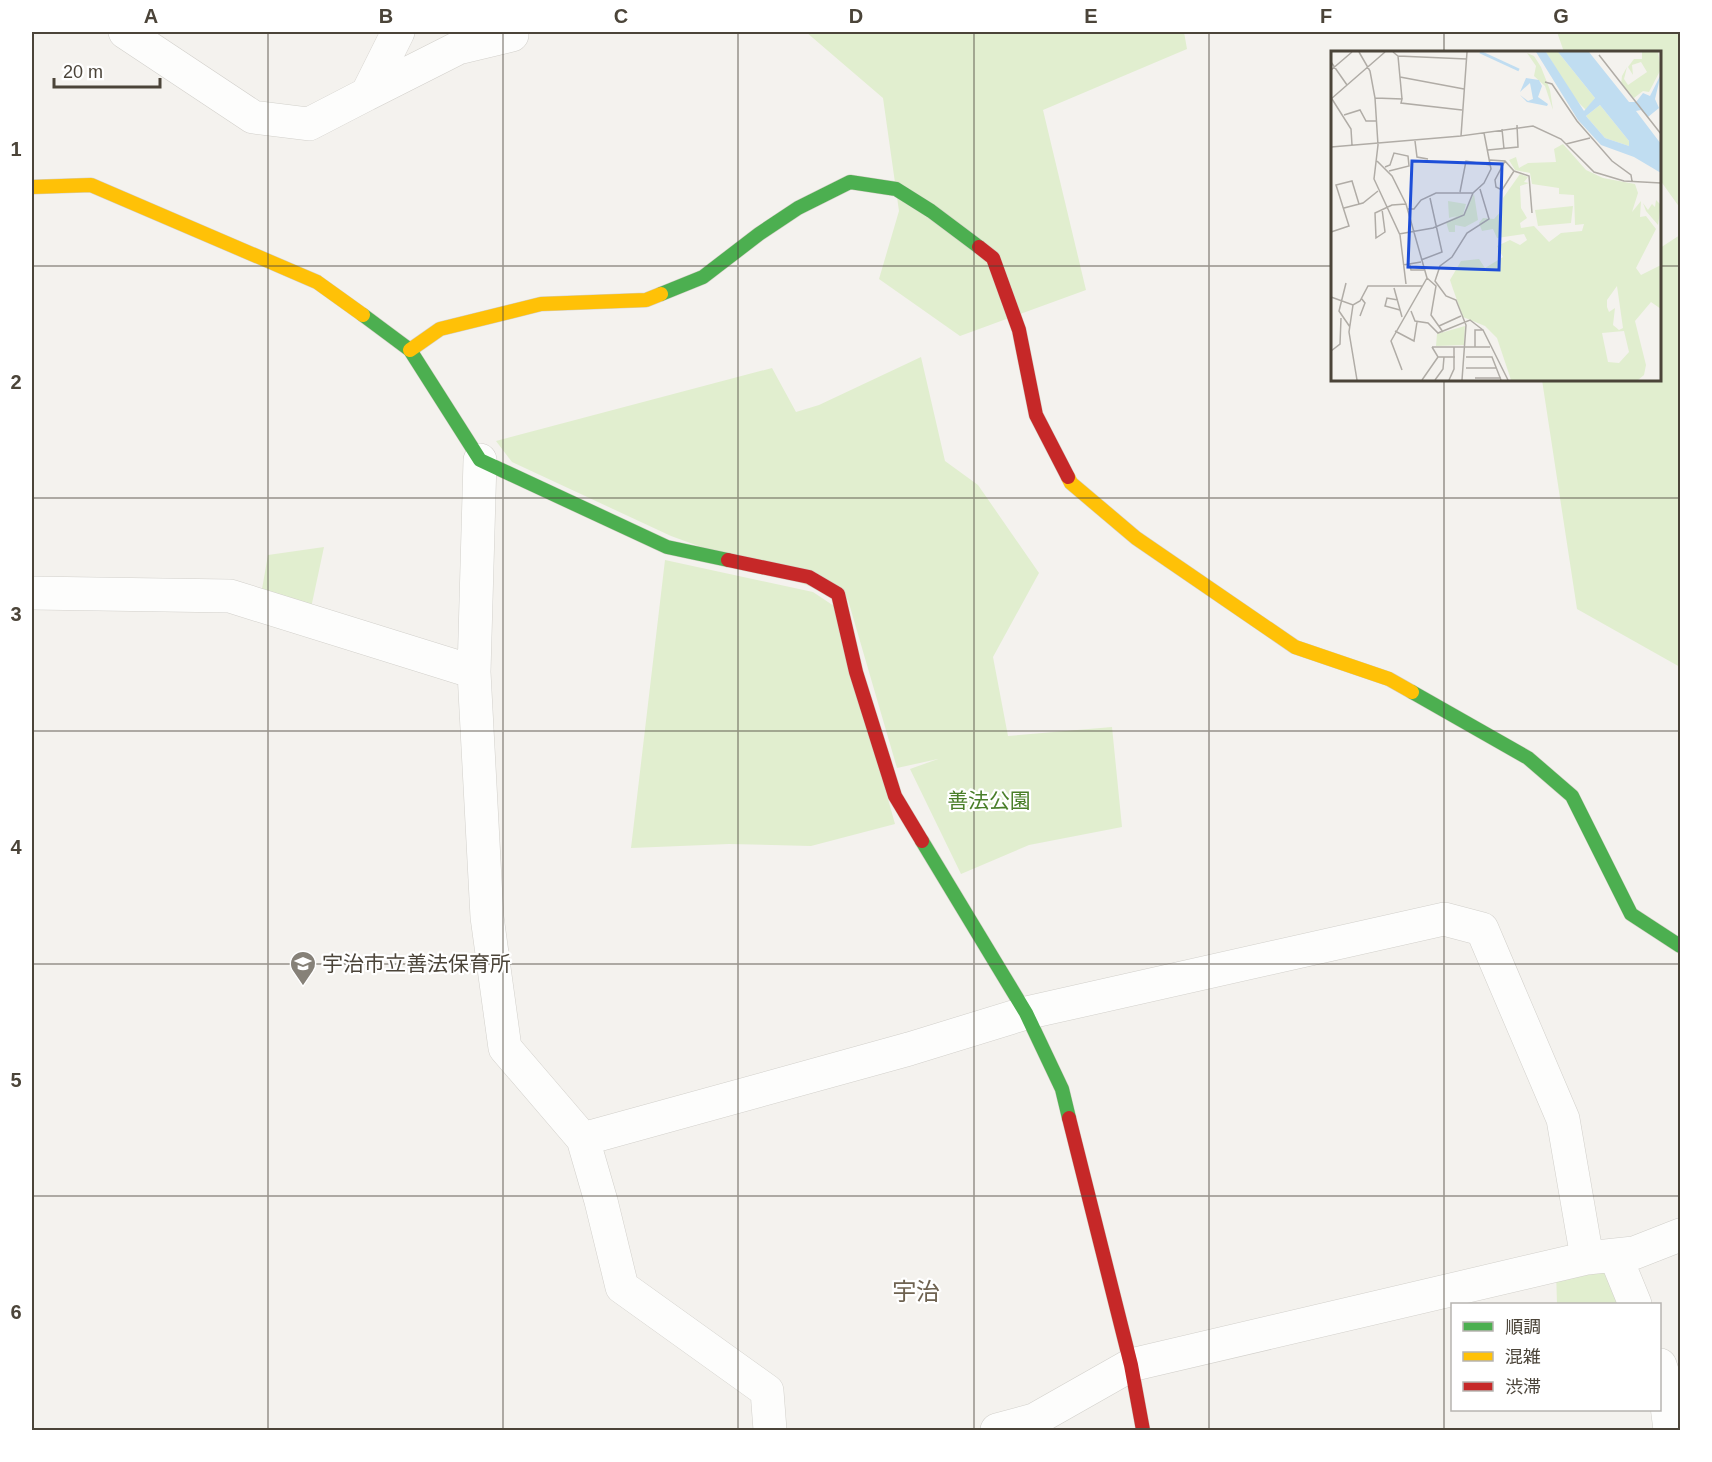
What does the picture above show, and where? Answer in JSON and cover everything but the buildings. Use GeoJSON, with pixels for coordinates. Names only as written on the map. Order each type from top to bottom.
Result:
{"type":"FeatureCollection","features":[{"type":"Feature","properties":{"kind":"street"},"geometry":{"type":"LineString","coordinates":[[125,32],[253,117],[309,124],[458,48],[512,35]]}},
{"type":"Feature","properties":{"kind":"street"},"geometry":{"type":"LineString","coordinates":[[367,94],[398,32]]}},
{"type":"Feature","properties":{"kind":"street"},"geometry":{"type":"LineString","coordinates":[[411,351],[440,329],[541,304],[645,300],[703,277],[759,234],[798,208],[850,182],[896,189],[931,211],[993,258],[1018,330],[1036,415],[1071,483],[1136,538],[1295,647],[1389,679],[1528,758],[1572,796],[1631,914],[1680,946]]}},
{"type":"Feature","properties":{"kind":"street"},"geometry":{"type":"LineString","coordinates":[[32,188],[91,184],[317,282],[411,351],[480,460],[667,547],[809,577],[838,594],[856,672],[896,796],[1026,1013],[1062,1089],[1131,1365],[1143,1431]]}},
{"type":"Feature","properties":{"kind":"street"},"geometry":{"type":"LineString","coordinates":[[480,460],[474,672],[487,917],[505,1048],[583,1139],[622,1287],[767,1391],[770,1431]]}},
{"type":"Feature","properties":{"kind":"street"},"geometry":{"type":"LineString","coordinates":[[32,593],[230,596],[474,672]]}},
{"type":"Feature","properties":{"kind":"street"},"geometry":{"type":"LineString","coordinates":[[583,1139],[909,1049],[1026,1013],[1444,919],[1482,929],[1563,1119],[1601,1256],[1634,1303]]}},
{"type":"Feature","properties":{"kind":"street"},"geometry":{"type":"LineString","coordinates":[[997,1431],[1034,1420],[1131,1365],[1601,1256],[1634,1253],[1680,1235]]}},
{"type":"Feature","properties":{"kind":"street"},"geometry":{"type":"LineString","coordinates":[[1661,1370],[1670,1430],[1680,1429]]}},
{"type":"Feature","properties":{"kind":"green space"},"geometry":{"type":"Polygon","coordinates":[[[806,32],[1184,32],[1187,49],[1043,110],[1086,290],[960,336],[879,279],[899,211],[883,98],[806,32]]]}},
{"type":"Feature","properties":{"kind":"green space"},"geometry":{"type":"Polygon","coordinates":[[[1557,32],[1680,32],[1680,208],[1661,181],[1661,51],[1564,51],[1557,32]]]}},
{"type":"Feature","properties":{"kind":"green space"},"geometry":{"type":"Polygon","coordinates":[[[1680,235],[1680,667],[1577,609],[1542,381],[1661,381],[1661,247],[1680,235]]]}},
{"type":"Feature","properties":{"kind":"green space","name":"善法公園"},"geometry":{"type":"Polygon","coordinates":[[[921,357],[945,461],[978,485],[1039,573],[993,657],[1008,736],[1112,727],[1122,827],[1029,845],[961,874],[910,769],[938,759],[897,768],[848,600],[671,536],[512,462],[496,441],[772,368],[796,412],[819,405],[921,357]]]}},
{"type":"Feature","properties":{"kind":"green space"},"geometry":{"type":"Polygon","coordinates":[[[324,547],[311,608],[262,589],[268,555],[324,547]]]}},
{"type":"Feature","properties":{"kind":"green space"},"geometry":{"type":"Polygon","coordinates":[[[665,560],[813,592],[834,606],[895,824],[811,846],[729,844],[631,848],[665,560]]]}},
{"type":"Feature","properties":{"kind":"green space"},"geometry":{"type":"Polygon","coordinates":[[[1604,1269],[1622,1303],[1557,1303],[1556,1270],[1604,1269]]]}},
{"type":"Feature","properties":{"kind":"traffic: fast"},"geometry":{"type":"LineString","coordinates":[[661,294],[703,277],[759,234],[798,208],[850,182],[896,189],[931,211],[979,247]]}},
{"type":"Feature","properties":{"kind":"traffic: fast"},"geometry":{"type":"LineString","coordinates":[[363,315],[410,350],[480,460],[667,547],[728,560]]}},
{"type":"Feature","properties":{"kind":"traffic: fast"},"geometry":{"type":"LineString","coordinates":[[1412,692],[1528,758],[1572,796],[1631,914],[1680,946]]}},
{"type":"Feature","properties":{"kind":"traffic: fast"},"geometry":{"type":"LineString","coordinates":[[922,841],[1026,1013],[1062,1089],[1069,1118]]}},
{"type":"Feature","properties":{"kind":"traffic: slow"},"geometry":{"type":"LineString","coordinates":[[32,187],[91,185],[317,282],[363,315]]}},
{"type":"Feature","properties":{"kind":"traffic: slow"},"geometry":{"type":"LineString","coordinates":[[410,350],[440,329],[541,304],[646,300],[661,294]]}},
{"type":"Feature","properties":{"kind":"traffic: slow"},"geometry":{"type":"LineString","coordinates":[[1068,477],[1071,483],[1136,538],[1295,647],[1389,679],[1412,692]]}},
{"type":"Feature","properties":{"kind":"traffic: jam"},"geometry":{"type":"LineString","coordinates":[[979,247],[993,258],[1019,330],[1036,415],[1068,477]]}},
{"type":"Feature","properties":{"kind":"traffic: jam"},"geometry":{"type":"LineString","coordinates":[[728,560],[809,577],[838,594],[856,672],[895,796],[922,841]]}},
{"type":"Feature","properties":{"kind":"traffic: jam"},"geometry":{"type":"LineString","coordinates":[[1069,1118],[1131,1365],[1143,1430]]}},
{"type":"Feature","properties":{"kind":"place","name":"宇治市立善法保育所"},"geometry":{"type":"Point","coordinates":[303,987]}},
{"type":"Feature","properties":{"kind":"district","name":"宇治"},"geometry":{"type":"Point","coordinates":[916,1292]}}]}
